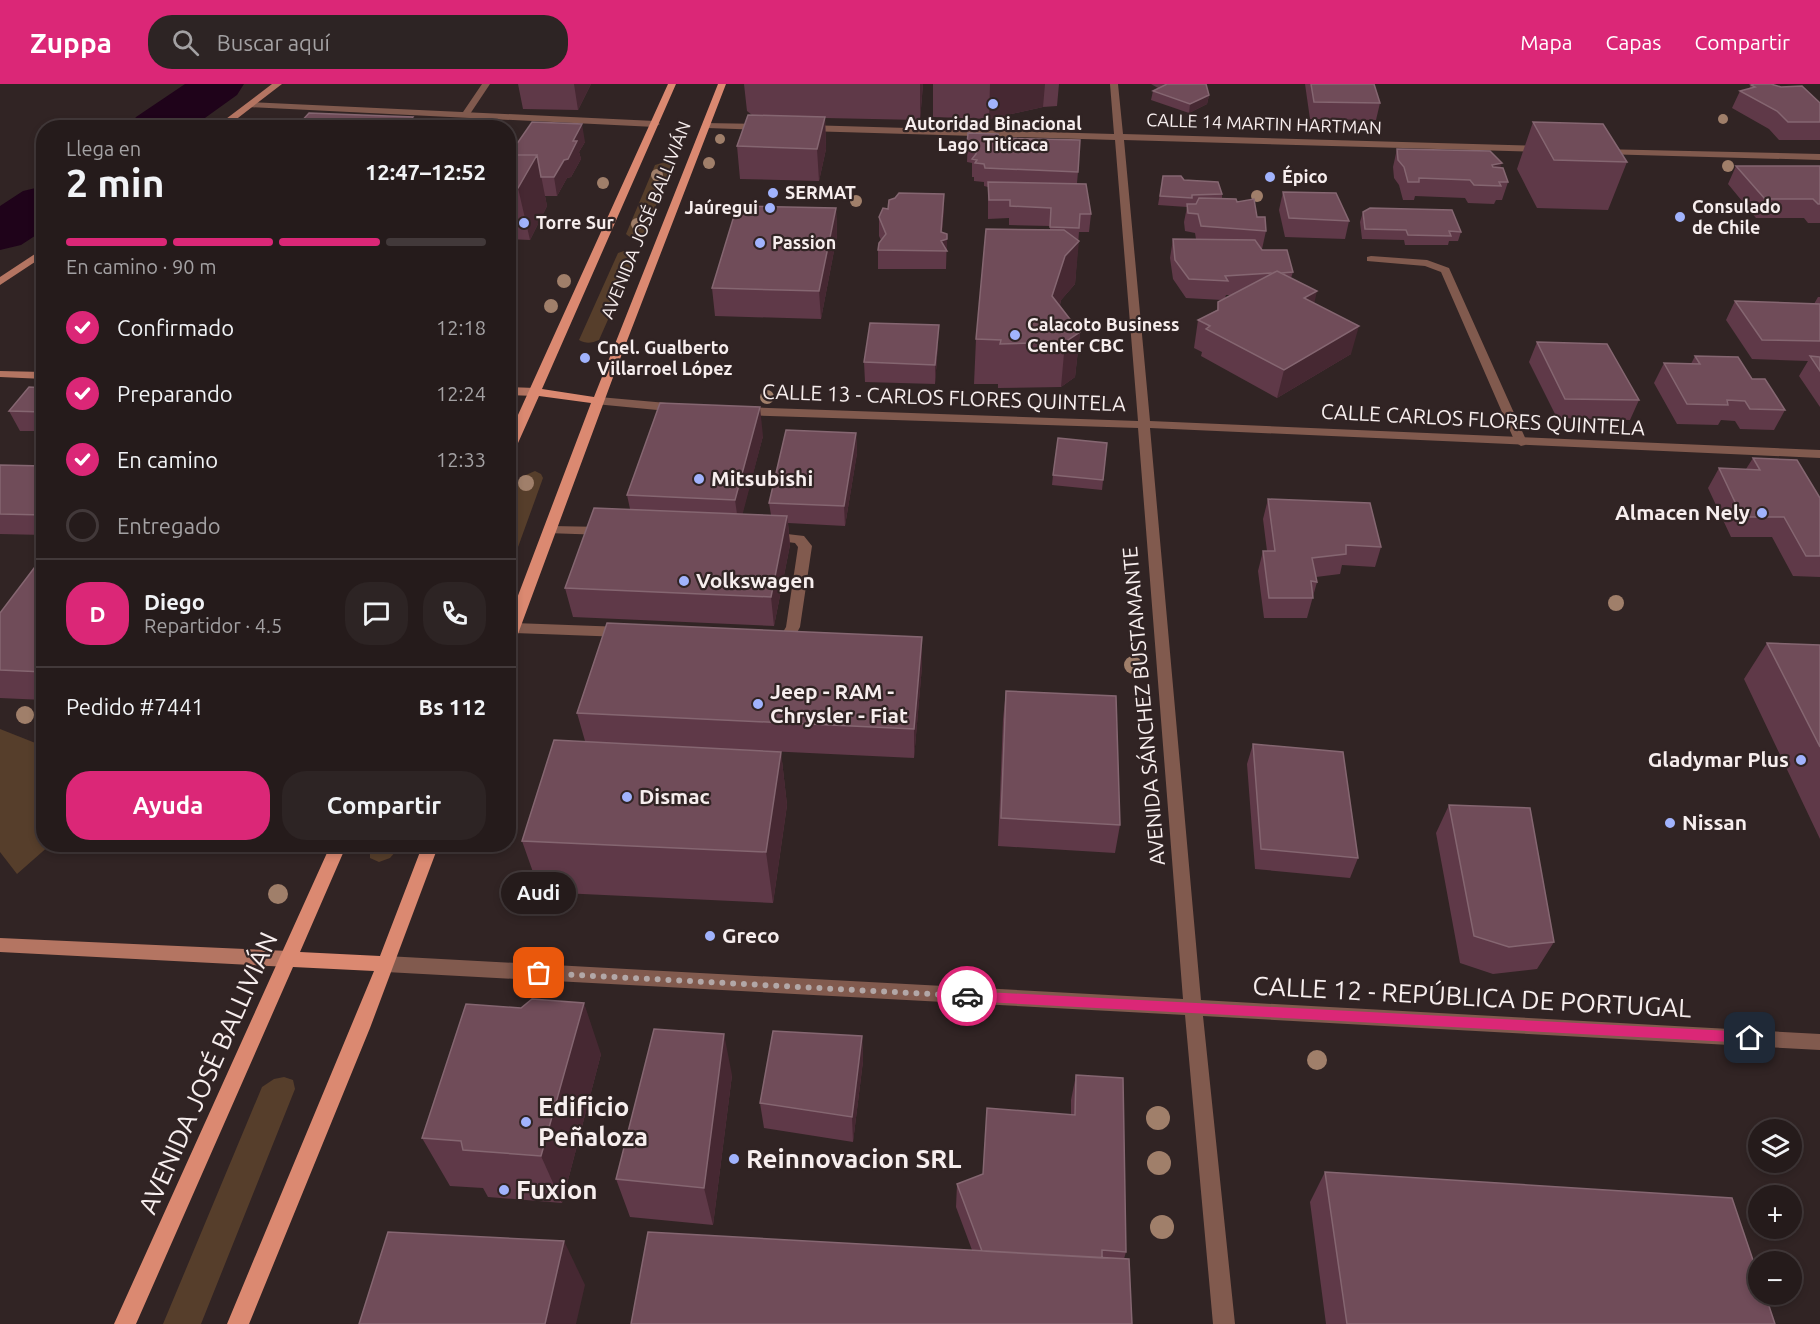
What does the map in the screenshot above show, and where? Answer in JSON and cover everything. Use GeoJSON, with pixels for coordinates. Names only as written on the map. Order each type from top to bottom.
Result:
{"type":"FeatureCollection","features":[{"type":"Feature","properties":{"kind":"main road"},"geometry":{"type":"LineString","coordinates":[[229,120],[278,84]]}},
{"type":"Feature","properties":{"kind":"main road","name":"AVENIDA JOSÉ BALLIVIÁN"},"geometry":{"type":"LineString","coordinates":[[516,434],[672,84]]}},
{"type":"Feature","properties":{"kind":"main road","name":"AVENIDA JOSÉ BALLIVIÁN"},"geometry":{"type":"LineString","coordinates":[[516,623],[722,84]]}},
{"type":"Feature","properties":{"kind":"main road"},"geometry":{"type":"LineString","coordinates":[[0,282],[36,257]]}},
{"type":"Feature","properties":{"kind":"main road"},"geometry":{"type":"LineString","coordinates":[[0,374],[36,376]]}},
{"type":"Feature","properties":{"kind":"main road"},"geometry":{"type":"LineString","coordinates":[[516,391],[599,401]]}},
{"type":"Feature","properties":{"kind":"main road","name":"AVENIDA JOSÉ BALLIVIÁN"},"geometry":{"type":"LineString","coordinates":[[125,1324],[336,852]]}},
{"type":"Feature","properties":{"kind":"main road"},"geometry":{"type":"LineString","coordinates":[[238,1324],[386,964],[428,852]]}},
{"type":"Feature","properties":{"kind":"main road"},"geometry":{"type":"LineString","coordinates":[[0,945],[386,964]]}},
{"type":"Feature","properties":{"kind":"street"},"geometry":{"type":"LineString","coordinates":[[462,120],[486,84]]}},
{"type":"Feature","properties":{"kind":"street","name":"AVENIDA SÁNCHEZ BUSTAMANTE"},"geometry":{"type":"LineString","coordinates":[[1114,84],[1193,1008],[1224,1324]]}},
{"type":"Feature","properties":{"kind":"street"},"geometry":{"type":"LineString","coordinates":[[250,105],[655,124]]}},
{"type":"Feature","properties":{"kind":"street"},"geometry":{"type":"LineString","coordinates":[[707,125],[777,127]]}},
{"type":"Feature","properties":{"kind":"street","name":"CALLE 14 MARTIN HARTMAN"},"geometry":{"type":"LineString","coordinates":[[800,128],[1557,149]]}},
{"type":"Feature","properties":{"kind":"street"},"geometry":{"type":"LineString","coordinates":[[1592,150],[1820,157]]}},
{"type":"Feature","properties":{"kind":"street"},"geometry":{"type":"LineString","coordinates":[[1371,260],[1427,263],[1445,270],[1521,442]]}},
{"type":"Feature","properties":{"kind":"street"},"geometry":{"type":"LineString","coordinates":[[599,401],[646,407],[696,409]]}},
{"type":"Feature","properties":{"kind":"street","name":"CALLE 13 - CARLOS FLORES QUINTELA"},"geometry":{"type":"LineString","coordinates":[[731,410],[1144,424]]}},
{"type":"Feature","properties":{"kind":"street","name":"CALLE CARLOS FLORES QUINTELA"},"geometry":{"type":"LineString","coordinates":[[1144,424],[1820,454]]}},
{"type":"Feature","properties":{"kind":"street"},"geometry":{"type":"LineString","coordinates":[[551,530],[625,532]]}},
{"type":"Feature","properties":{"kind":"street"},"geometry":{"type":"LineString","coordinates":[[752,638],[776,639],[788,636],[793,627],[805,546],[799,539],[789,537],[753,536]]}},
{"type":"Feature","properties":{"kind":"street"},"geometry":{"type":"LineString","coordinates":[[516,628],[636,633]]}},
{"type":"Feature","properties":{"kind":"street","name":"CALLE 12 - REPÚBLICA DE PORTUGAL"},"geometry":{"type":"LineString","coordinates":[[386,964],[1820,1042]]}},
{"type":"Feature","properties":{"kind":"shaded area"},"geometry":{"type":"Polygon","coordinates":[[[665,162],[672,166],[644,235],[637,238],[630,237],[626,234],[655,165],[665,162]]]}},
{"type":"Feature","properties":{"kind":"shaded area"},"geometry":{"type":"Polygon","coordinates":[[[635,251],[637,254],[599,340],[589,343],[579,340],[618,253],[635,251]]]}},
{"type":"Feature","properties":{"kind":"shaded area"},"geometry":{"type":"Polygon","coordinates":[[[535,471],[543,478],[516,553],[516,490],[521,477],[535,471]]]}},
{"type":"Feature","properties":{"kind":"shaded area"},"geometry":{"type":"Polygon","coordinates":[[[0,729],[36,743],[36,852],[42,852],[17,874],[0,852],[0,729]]]}},
{"type":"Feature","properties":{"kind":"shaded area"},"geometry":{"type":"Polygon","coordinates":[[[370,852],[395,852],[390,858],[379,862],[370,858],[370,852]]]}},
{"type":"Feature","properties":{"kind":"shaded area"},"geometry":{"type":"Polygon","coordinates":[[[284,1077],[293,1080],[295,1089],[201,1324],[163,1324],[262,1087],[274,1079],[284,1077]]]}},
{"type":"Feature","properties":{"kind":"building"},"geometry":{"type":"Polygon","coordinates":[[[1167,84],[1206,84],[1209,95],[1190,104],[1153,91],[1167,84]]]}},
{"type":"Feature","properties":{"kind":"building"},"geometry":{"type":"Polygon","coordinates":[[[1311,84],[1374,84],[1380,103],[1314,102],[1311,84]]]}},
{"type":"Feature","properties":{"kind":"building"},"geometry":{"type":"Polygon","coordinates":[[[1771,84],[1781,87],[1802,86],[1820,103],[1820,122],[1788,122],[1777,111],[1740,91],[1755,87],[1751,85],[1771,84]]]}},
{"type":"Feature","properties":{"kind":"building"},"geometry":{"type":"Polygon","coordinates":[[[309,113],[413,117],[411,120],[303,120],[309,113]]]}},
{"type":"Feature","properties":{"kind":"building"},"geometry":{"type":"Polygon","coordinates":[[[748,115],[825,117],[817,149],[737,146],[748,115]]]}},
{"type":"Feature","properties":{"kind":"building"},"geometry":{"type":"Polygon","coordinates":[[[532,122],[582,124],[573,141],[577,141],[568,159],[564,160],[554,177],[541,177],[537,155],[516,155],[516,145],[532,122]]]}},
{"type":"Feature","properties":{"kind":"building"},"geometry":{"type":"Polygon","coordinates":[[[1533,122],[1603,124],[1627,162],[1554,160],[1533,122]]]}},
{"type":"Feature","properties":{"kind":"building"},"geometry":{"type":"Polygon","coordinates":[[[968,133],[998,134],[999,138],[1080,140],[1078,172],[985,168],[984,164],[975,163],[977,160],[972,159],[978,145],[967,144],[968,133]]]}},
{"type":"Feature","properties":{"kind":"building"},"geometry":{"type":"Polygon","coordinates":[[[1397,149],[1490,151],[1502,163],[1492,165],[1493,167],[1503,168],[1508,182],[1499,182],[1501,186],[1474,185],[1470,180],[1419,178],[1419,182],[1408,182],[1404,167],[1398,160],[1397,149]]]}},
{"type":"Feature","properties":{"kind":"building"},"geometry":{"type":"Polygon","coordinates":[[[516,155],[537,155],[516,188],[516,155]]]}},
{"type":"Feature","properties":{"kind":"building"},"geometry":{"type":"Polygon","coordinates":[[[1736,166],[1820,166],[1820,204],[1813,199],[1765,199],[1736,166]]]}},
{"type":"Feature","properties":{"kind":"building"},"geometry":{"type":"Polygon","coordinates":[[[1163,176],[1181,176],[1184,180],[1218,182],[1222,194],[1192,195],[1192,198],[1160,196],[1163,176]]]}},
{"type":"Feature","properties":{"kind":"building"},"geometry":{"type":"Polygon","coordinates":[[[988,182],[1086,184],[1091,214],[1080,214],[1079,228],[1050,227],[1051,208],[1010,206],[1010,200],[989,200],[988,182]]]}},
{"type":"Feature","properties":{"kind":"building"},"geometry":{"type":"Polygon","coordinates":[[[1283,192],[1336,193],[1349,221],[1289,218],[1283,192]]]}},
{"type":"Feature","properties":{"kind":"building"},"geometry":{"type":"Polygon","coordinates":[[[899,193],[944,194],[941,232],[947,234],[947,239],[941,241],[947,251],[878,250],[879,243],[886,234],[879,217],[883,208],[888,209],[889,200],[895,198],[899,193]]]}},
{"type":"Feature","properties":{"kind":"building"},"geometry":{"type":"Polygon","coordinates":[[[1199,198],[1236,199],[1237,202],[1254,199],[1257,217],[1265,217],[1266,231],[1201,226],[1198,214],[1188,213],[1187,204],[1196,204],[1199,198]]]}},
{"type":"Feature","properties":{"kind":"building"},"geometry":{"type":"Polygon","coordinates":[[[737,206],[836,208],[819,291],[712,288],[737,206]]]}},
{"type":"Feature","properties":{"kind":"building"},"geometry":{"type":"Polygon","coordinates":[[[1370,208],[1452,210],[1461,232],[1449,231],[1451,236],[1408,235],[1406,230],[1365,229],[1363,212],[1370,208]]]}},
{"type":"Feature","properties":{"kind":"building"},"geometry":{"type":"Polygon","coordinates":[[[986,229],[1064,230],[1079,241],[1065,256],[1052,296],[1080,332],[1065,342],[1000,344],[1001,340],[976,339],[986,229]]]}},
{"type":"Feature","properties":{"kind":"building"},"geometry":{"type":"Polygon","coordinates":[[[1173,239],[1255,240],[1262,250],[1287,250],[1293,272],[1277,271],[1225,276],[1228,281],[1189,279],[1175,260],[1173,239]]]}},
{"type":"Feature","properties":{"kind":"building"},"geometry":{"type":"Polygon","coordinates":[[[1277,271],[1317,291],[1304,298],[1359,326],[1284,370],[1206,329],[1210,326],[1198,320],[1218,310],[1218,302],[1277,271]]]}},
{"type":"Feature","properties":{"kind":"building"},"geometry":{"type":"Polygon","coordinates":[[[1735,301],[1820,304],[1820,341],[1762,340],[1735,301]]]}},
{"type":"Feature","properties":{"kind":"building"},"geometry":{"type":"Polygon","coordinates":[[[870,323],[939,325],[935,365],[864,362],[870,323]]]}},
{"type":"Feature","properties":{"kind":"building"},"geometry":{"type":"Polygon","coordinates":[[[1537,342],[1607,344],[1639,400],[1565,399],[1537,342]]]}},
{"type":"Feature","properties":{"kind":"building"},"geometry":{"type":"Polygon","coordinates":[[[1695,356],[1738,357],[1752,379],[1765,379],[1785,410],[1750,409],[1745,401],[1727,400],[1728,405],[1687,404],[1664,363],[1700,364],[1695,356]]]}},
{"type":"Feature","properties":{"kind":"building"},"geometry":{"type":"Polygon","coordinates":[[[1810,356],[1820,357],[1820,371],[1810,356]]]}},
{"type":"Feature","properties":{"kind":"building"},"geometry":{"type":"Polygon","coordinates":[[[29,387],[36,387],[36,412],[9,411],[29,387]]]}},
{"type":"Feature","properties":{"kind":"building","name":"Mitsubishi"},"geometry":{"type":"Polygon","coordinates":[[[660,403],[760,407],[735,500],[627,495],[660,403]]]}},
{"type":"Feature","properties":{"kind":"building"},"geometry":{"type":"Polygon","coordinates":[[[786,430],[856,433],[844,506],[769,503],[786,430]]]}},
{"type":"Feature","properties":{"kind":"building"},"geometry":{"type":"Polygon","coordinates":[[[1058,438],[1107,443],[1103,480],[1053,475],[1058,438]]]}},
{"type":"Feature","properties":{"kind":"building"},"geometry":{"type":"Polygon","coordinates":[[[1753,458],[1797,460],[1820,498],[1820,556],[1806,556],[1784,517],[1742,517],[1719,468],[1760,470],[1753,458]]]}},
{"type":"Feature","properties":{"kind":"building"},"geometry":{"type":"Polygon","coordinates":[[[0,465],[36,466],[36,515],[0,514],[0,465]]]}},
{"type":"Feature","properties":{"kind":"building"},"geometry":{"type":"Polygon","coordinates":[[[1268,499],[1370,503],[1381,547],[1346,545],[1346,554],[1312,558],[1317,582],[1311,581],[1313,598],[1269,598],[1263,551],[1275,551],[1268,499]]]}},
{"type":"Feature","properties":{"kind":"building","name":"Volkswagen"},"geometry":{"type":"Polygon","coordinates":[[[594,508],[787,516],[771,597],[565,588],[594,508]]]}},
{"type":"Feature","properties":{"kind":"building"},"geometry":{"type":"Polygon","coordinates":[[[36,566],[36,672],[0,670],[0,613],[36,566]]]}},
{"type":"Feature","properties":{"kind":"building","name":"Jeep - RAM - Chrysler - Fiat"},"geometry":{"type":"Polygon","coordinates":[[[607,623],[922,637],[914,729],[577,713],[607,623]]]}},
{"type":"Feature","properties":{"kind":"building"},"geometry":{"type":"Polygon","coordinates":[[[1767,643],[1820,645],[1820,747],[1767,643]]]}},
{"type":"Feature","properties":{"kind":"building"},"geometry":{"type":"Polygon","coordinates":[[[1006,691],[1116,696],[1120,825],[1001,818],[1006,691]]]}},
{"type":"Feature","properties":{"kind":"building"},"geometry":{"type":"Polygon","coordinates":[[[554,740],[781,752],[766,852],[522,841],[554,740]]]}},
{"type":"Feature","properties":{"kind":"building"},"geometry":{"type":"Polygon","coordinates":[[[1253,744],[1343,752],[1358,858],[1261,849],[1253,744]]]}},
{"type":"Feature","properties":{"kind":"building"},"geometry":{"type":"Polygon","coordinates":[[[1449,805],[1530,808],[1554,942],[1509,947],[1474,936],[1449,805]]]}},
{"type":"Feature","properties":{"kind":"building"},"geometry":{"type":"Polygon","coordinates":[[[532,999],[584,1003],[541,1156],[463,1150],[461,1141],[422,1138],[466,1004],[521,1008],[532,999]]]}},
{"type":"Feature","properties":{"kind":"building"},"geometry":{"type":"Polygon","coordinates":[[[654,1029],[724,1034],[704,1188],[616,1179],[654,1029]]]}},
{"type":"Feature","properties":{"kind":"building"},"geometry":{"type":"Polygon","coordinates":[[[773,1031],[862,1036],[852,1117],[760,1103],[773,1031]]]}},
{"type":"Feature","properties":{"kind":"building"},"geometry":{"type":"Polygon","coordinates":[[[1076,1075],[1123,1078],[1126,1252],[1102,1250],[1102,1258],[982,1251],[957,1184],[983,1174],[987,1108],[1075,1115],[1076,1075]]]}},
{"type":"Feature","properties":{"kind":"building"},"geometry":{"type":"Polygon","coordinates":[[[1325,1172],[1732,1198],[1750,1251],[1748,1251],[1748,1305],[1769,1305],[1775,1324],[1347,1324],[1325,1172]]]}},
{"type":"Feature","properties":{"kind":"building"},"geometry":{"type":"Polygon","coordinates":[[[388,1232],[564,1241],[545,1324],[359,1324],[388,1232]]]}},
{"type":"Feature","properties":{"kind":"building"},"geometry":{"type":"Polygon","coordinates":[[[648,1232],[1129,1259],[1132,1324],[631,1324],[648,1232]]]}},
{"type":"Feature","properties":{"kind":"waterway"},"geometry":{"type":"LineString","coordinates":[[167,120],[219,84]]}},
{"type":"Feature","properties":{"kind":"waterway"},"geometry":{"type":"LineString","coordinates":[[0,232],[36,208]]}},
{"type":"Feature","properties":{"kind":"way so far"},"geometry":{"type":"LineString","coordinates":[[539,973],[967,996]]}},
{"type":"Feature","properties":{"kind":"place","name":"Autoridad Binacional Lago Titicaca"},"geometry":{"type":"Point","coordinates":[993,104]}},
{"type":"Feature","properties":{"kind":"place","name":"Épico"},"geometry":{"type":"Point","coordinates":[1270,177]}},
{"type":"Feature","properties":{"kind":"place","name":"SERMAT"},"geometry":{"type":"Point","coordinates":[773,193]}},
{"type":"Feature","properties":{"kind":"place","name":"Jaúregui"},"geometry":{"type":"Point","coordinates":[770,208]}},
{"type":"Feature","properties":{"kind":"place","name":"Consulado de Chile"},"geometry":{"type":"Point","coordinates":[1680,217]}},
{"type":"Feature","properties":{"kind":"place","name":"Torre Sur"},"geometry":{"type":"Point","coordinates":[524,223]}},
{"type":"Feature","properties":{"kind":"place","name":"Passion"},"geometry":{"type":"Point","coordinates":[760,243]}},
{"type":"Feature","properties":{"kind":"place","name":"Calacoto Business Center CBC"},"geometry":{"type":"Point","coordinates":[1015,335]}},
{"type":"Feature","properties":{"kind":"place","name":"Cnel. Gualberto Villarroel López"},"geometry":{"type":"Point","coordinates":[585,358]}},
{"type":"Feature","properties":{"kind":"place","name":"Mitsubishi"},"geometry":{"type":"Point","coordinates":[699,479]}},
{"type":"Feature","properties":{"kind":"place","name":"Almacen Nely"},"geometry":{"type":"Point","coordinates":[1762,513]}},
{"type":"Feature","properties":{"kind":"place","name":"Volkswagen"},"geometry":{"type":"Point","coordinates":[684,581]}},
{"type":"Feature","properties":{"kind":"place","name":"Jeep - RAM - Chrysler - Fiat"},"geometry":{"type":"Point","coordinates":[758,704]}},
{"type":"Feature","properties":{"kind":"place","name":"Gladymar Plus"},"geometry":{"type":"Point","coordinates":[1801,760]}},
{"type":"Feature","properties":{"kind":"place","name":"Dismac"},"geometry":{"type":"Point","coordinates":[627,797]}},
{"type":"Feature","properties":{"kind":"place","name":"Nissan"},"geometry":{"type":"Point","coordinates":[1670,823]}},
{"type":"Feature","properties":{"kind":"place","name":"Greco"},"geometry":{"type":"Point","coordinates":[710,936]}},
{"type":"Feature","properties":{"kind":"place","name":"Audi"},"geometry":{"type":"Point","coordinates":[539,973]}},
{"type":"Feature","properties":{"kind":"place","name":"Edificio Peñaloza"},"geometry":{"type":"Point","coordinates":[526,1122]}},
{"type":"Feature","properties":{"kind":"place","name":"Reinnovacion SRL"},"geometry":{"type":"Point","coordinates":[734,1159]}},
{"type":"Feature","properties":{"kind":"place","name":"Fuxion"},"geometry":{"type":"Point","coordinates":[504,1190]}},
{"type":"Feature","properties":{"kind":"route"},"geometry":{"type":"LineString","coordinates":[[967,996],[1750,1038]]}}]}
